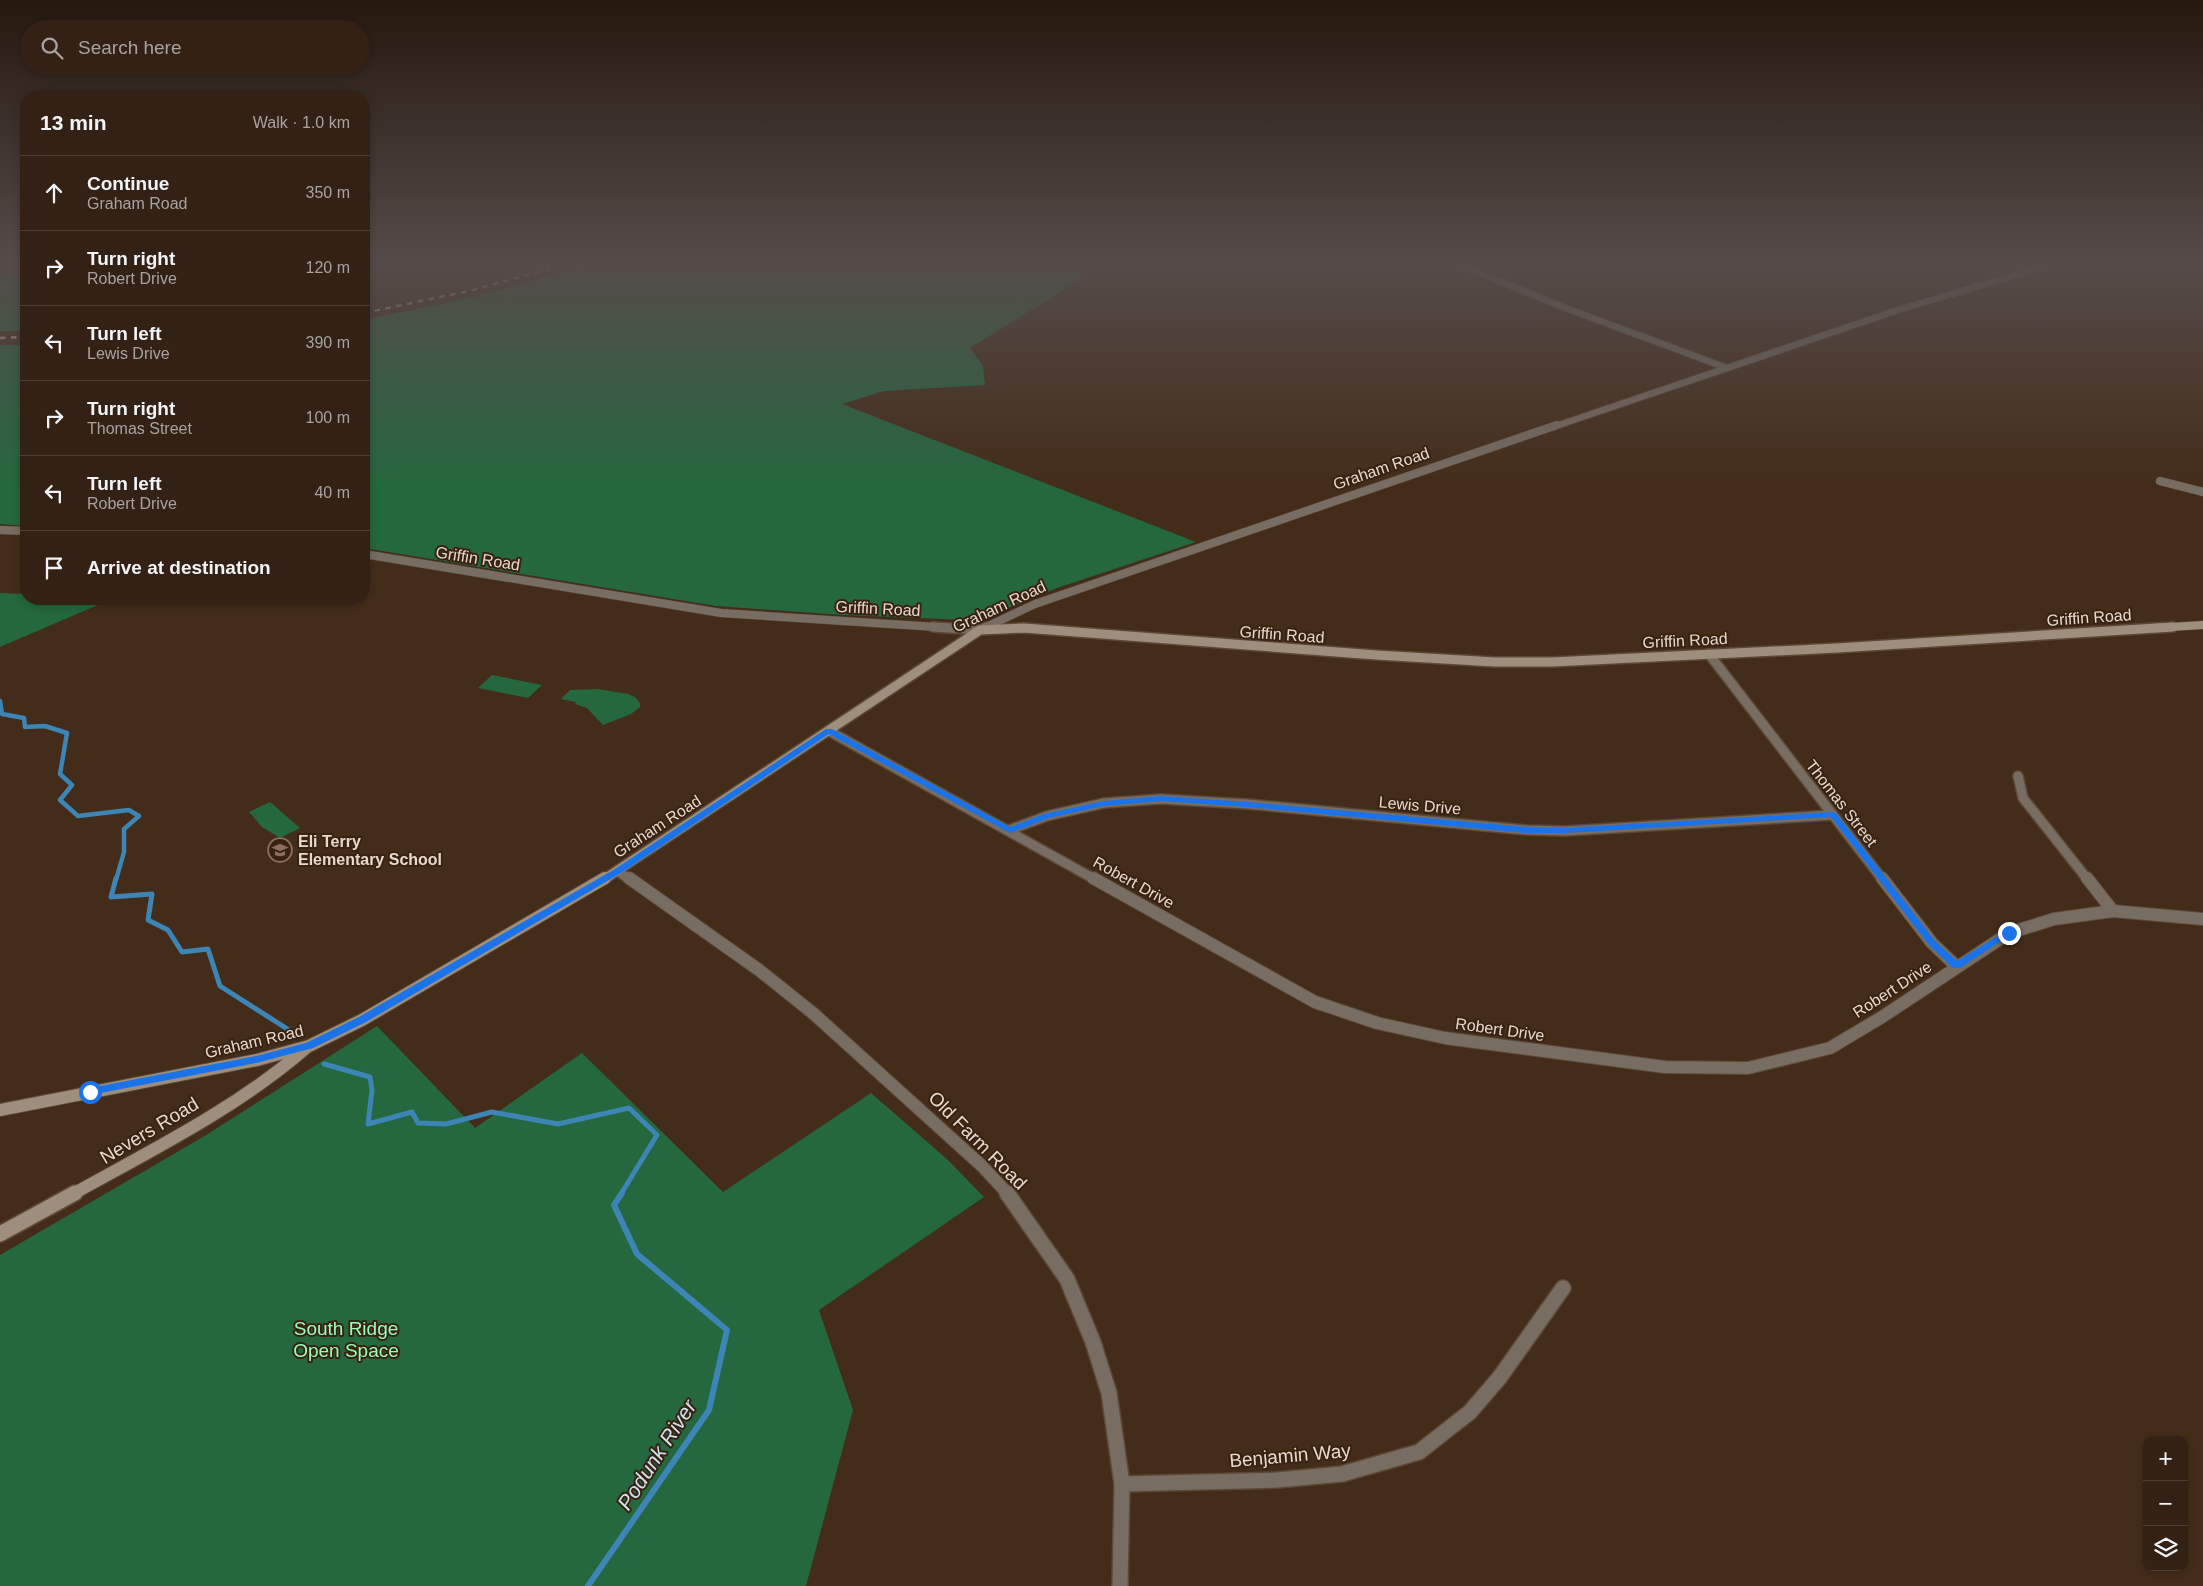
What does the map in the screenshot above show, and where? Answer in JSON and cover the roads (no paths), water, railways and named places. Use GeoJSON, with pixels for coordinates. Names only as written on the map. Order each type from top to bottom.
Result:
{"type":"FeatureCollection","features":[{"type":"Feature","properties":{"kind":"street"},"geometry":{"type":"LineString","coordinates":[[1650,339],[1727,368]]}},
{"type":"Feature","properties":{"kind":"street","name":"Graham Road"},"geometry":{"type":"LineString","coordinates":[[0,1110],[256,1060],[309,1046],[362,1020],[618,871],[980,630],[1044,601],[1812,339]]}},
{"type":"Feature","properties":{"kind":"street"},"geometry":{"type":"LineString","coordinates":[[2160,481],[2203,492]]}},
{"type":"Feature","properties":{"kind":"street"},"geometry":{"type":"LineString","coordinates":[[0,530],[20,531]]}},
{"type":"Feature","properties":{"kind":"street","name":"Griffin Road"},"geometry":{"type":"LineString","coordinates":[[370,555],[721,613],[980,630],[1024,628],[1252,647],[1495,662],[1552,662],[1709,654],[2203,625]]}},
{"type":"Feature","properties":{"kind":"street","name":"Thomas Street"},"geometry":{"type":"LineString","coordinates":[[1709,654],[1932,943],[1956,966]]}},
{"type":"Feature","properties":{"kind":"street","name":"Robert Drive"},"geometry":{"type":"LineString","coordinates":[[829,731],[1010,830],[1315,1002],[1377,1023],[1454,1039],[1665,1067],[1748,1068],[1830,1048],[1882,1017],[1956,966],[2009,933],[2054,919],[2113,911],[2203,919]]}},
{"type":"Feature","properties":{"kind":"street"},"geometry":{"type":"LineString","coordinates":[[2018,776],[2023,798],[2113,911]]}},
{"type":"Feature","properties":{"kind":"street","name":"Lewis Drive"},"geometry":{"type":"LineString","coordinates":[[1010,830],[1046,816],[1104,803],[1161,799],[1247,804],[1527,830],[1565,831],[1833,815]]}},
{"type":"Feature","properties":{"kind":"street","name":"Old Farm Road"},"geometry":{"type":"LineString","coordinates":[[618,871],[759,970],[814,1014],[891,1082],[1000,1183],[1052,1255],[1067,1279],[1075,1297],[1093,1342],[1109,1393],[1122,1484],[1120,1586]]}},
{"type":"Feature","properties":{"kind":"street","name":"Nevers Road"},"geometry":{"type":"LineString","coordinates":[[0,1234],[180,1135],[283,1068],[309,1046]]}},
{"type":"Feature","properties":{"kind":"street","name":"Benjamin Way"},"geometry":{"type":"LineString","coordinates":[[1122,1484],[1277,1480],[1342,1474],[1419,1452],[1470,1412],[1500,1377],[1563,1288]]}},
{"type":"Feature","properties":{"kind":"waterway","name":"Podunk River"},"geometry":{"type":"LineString","coordinates":[[0,701],[2,714],[24,718],[25,727],[45,726],[67,733],[60,774],[72,785],[60,800],[78,816],[129,810],[139,816],[124,829],[124,852],[116,880]]}},
{"type":"Feature","properties":{"kind":"waterway","name":"Podunk River"},"geometry":{"type":"LineString","coordinates":[[116,878],[111,897],[152,894],[148,920],[168,930],[182,952],[208,949],[220,986],[289,1030]]}},
{"type":"Feature","properties":{"kind":"waterway","name":"Podunk River"},"geometry":{"type":"LineString","coordinates":[[324,1064],[370,1077],[372,1090],[368,1124],[412,1112],[418,1123],[446,1124],[492,1112],[558,1124],[629,1108],[657,1135],[621,1194]]}},
{"type":"Feature","properties":{"kind":"waterway","name":"Podunk River"},"geometry":{"type":"LineString","coordinates":[[588,1586],[709,1410],[727,1330],[637,1254],[614,1205],[622,1193]]}},
{"type":"Feature","properties":{"kind":"place","name":"Eli Terry Elementary School"},"geometry":{"type":"Point","coordinates":[280,850]}},
{"type":"Feature","properties":{"kind":"park label","name":"South Ridge Open Space"},"geometry":{"type":"Point","coordinates":[346,1339]}}]}
